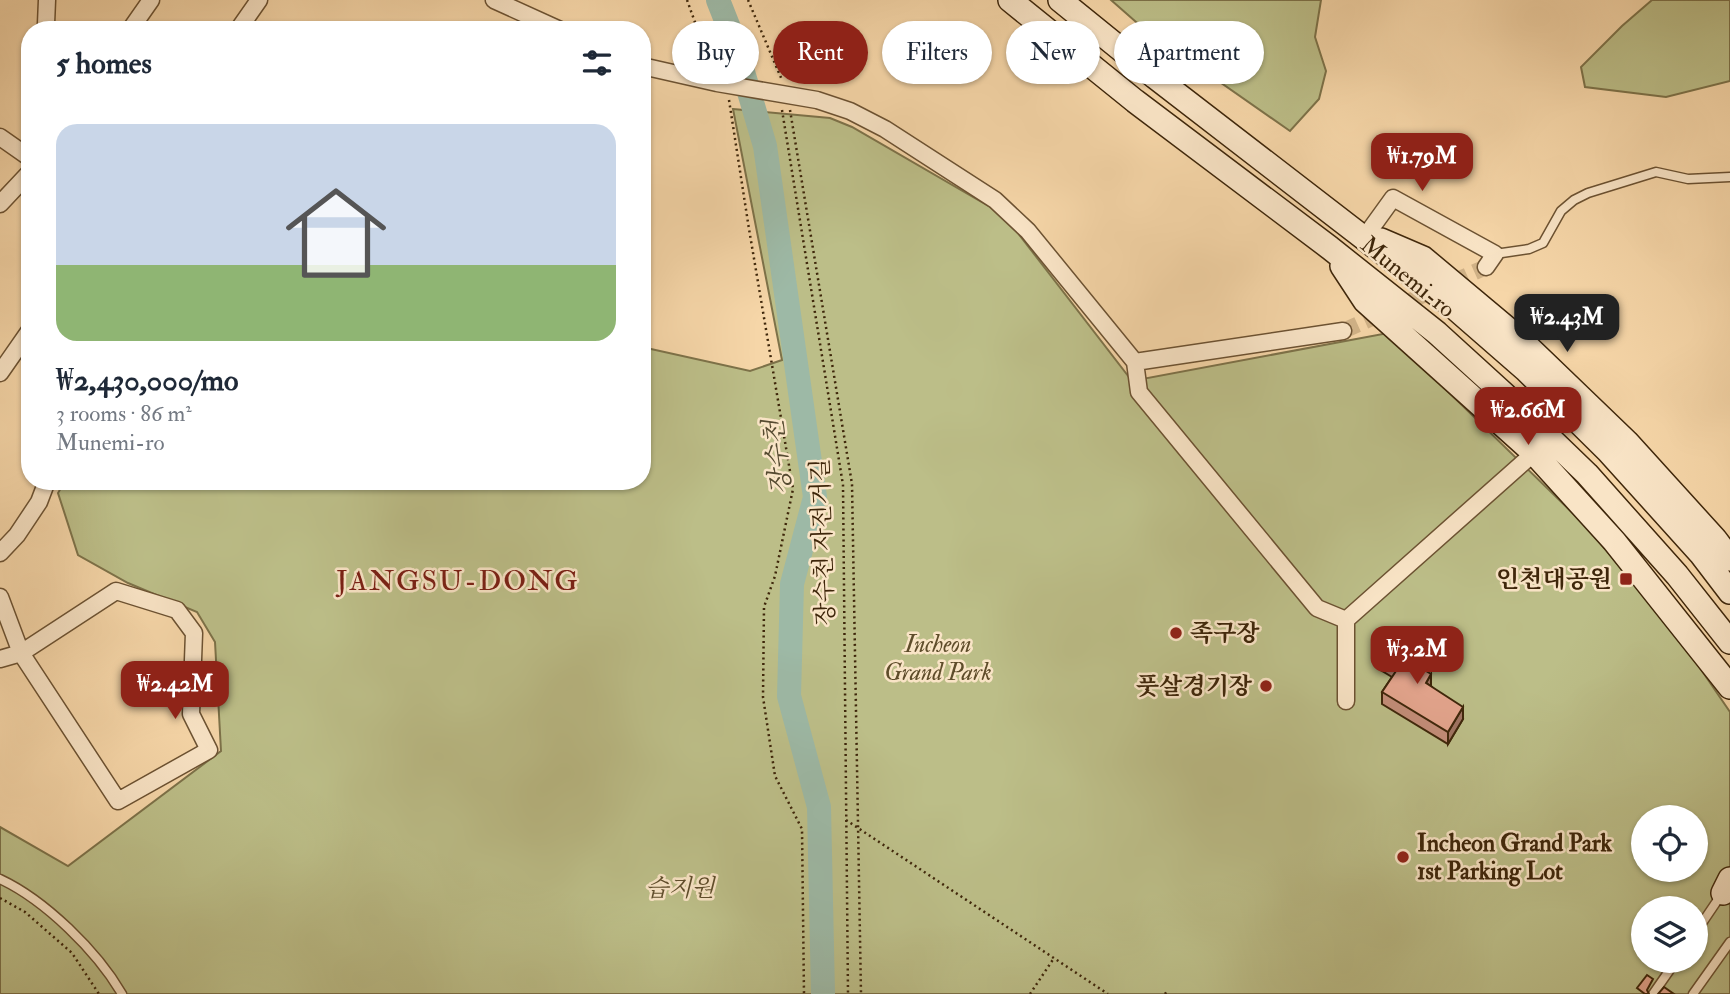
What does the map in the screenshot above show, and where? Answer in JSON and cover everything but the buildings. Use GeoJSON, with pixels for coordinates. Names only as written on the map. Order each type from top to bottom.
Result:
{"type":"FeatureCollection","features":[{"type":"Feature","properties":{"kind":"main road","name":"Munemi-ro"},"geometry":{"type":"LineString","coordinates":[[1010,0],[1135,102],[1437,332],[1587,474],[1677,575],[1730,642]]}},
{"type":"Feature","properties":{"kind":"main road","name":"Munemi-ro"},"geometry":{"type":"LineString","coordinates":[[1060,0],[1155,77],[1456,309],[1526,370],[1608,451],[1701,554],[1730,592]]}},
{"type":"Feature","properties":{"kind":"main road"},"geometry":{"type":"LineString","coordinates":[[1346,224],[1423,258],[1521,340],[1627,442],[1729,555]]}},
{"type":"Feature","properties":{"kind":"main road"},"geometry":{"type":"LineString","coordinates":[[1330,248],[1365,301],[1534,453],[1614,541],[1726,677]]}},
{"type":"Feature","properties":{"kind":"street"},"geometry":{"type":"LineString","coordinates":[[46,21],[47,0]]}},
{"type":"Feature","properties":{"kind":"street"},"geometry":{"type":"LineString","coordinates":[[136,21],[151,0]]}},
{"type":"Feature","properties":{"kind":"street"},"geometry":{"type":"LineString","coordinates":[[244,21],[259,0]]}},
{"type":"Feature","properties":{"kind":"street"},"geometry":{"type":"LineString","coordinates":[[494,0],[540,21]]}},
{"type":"Feature","properties":{"kind":"street"},"geometry":{"type":"LineString","coordinates":[[651,68],[728,85],[817,100],[850,111],[886,129],[995,200],[1028,232],[1135,362],[1139,392],[1317,608],[1346,620]]}},
{"type":"Feature","properties":{"kind":"street"},"geometry":{"type":"LineString","coordinates":[[0,137],[21,152]]}},
{"type":"Feature","properties":{"kind":"street"},"geometry":{"type":"LineString","coordinates":[[0,204],[21,182]]}},
{"type":"Feature","properties":{"kind":"street"},"geometry":{"type":"LineString","coordinates":[[1367,234],[1393,198],[1490,261]]}},
{"type":"Feature","properties":{"kind":"street"},"geometry":{"type":"LineString","coordinates":[[1135,362],[1343,331]]}},
{"type":"Feature","properties":{"kind":"street"},"geometry":{"type":"LineString","coordinates":[[0,373],[21,343]]}},
{"type":"Feature","properties":{"kind":"street"},"geometry":{"type":"LineString","coordinates":[[1346,701],[1346,620],[1534,453]]}},
{"type":"Feature","properties":{"kind":"street"},"geometry":{"type":"LineString","coordinates":[[0,553],[17,535],[39,502],[44,490]]}},
{"type":"Feature","properties":{"kind":"street"},"geometry":{"type":"LineString","coordinates":[[0,597],[21,653],[118,801],[209,750],[191,714],[194,634],[177,610],[116,591],[21,653],[0,659]]}},
{"type":"Feature","properties":{"kind":"lane"},"geometry":{"type":"LineString","coordinates":[[1490,261],[1543,243],[1561,211],[1588,192],[1656,172],[1688,179],[1730,177]]}},
{"type":"Feature","properties":{"kind":"lane"},"geometry":{"type":"LineString","coordinates":[[0,879],[38,903],[70,929],[96,958],[122,994]]}},
{"type":"Feature","properties":{"kind":"lane"},"geometry":{"type":"LineString","coordinates":[[1708,915],[1728,886]]}},
{"type":"Feature","properties":{"kind":"lane"},"geometry":{"type":"LineString","coordinates":[[1693,994],[1730,942]]}},
{"type":"Feature","properties":{"kind":"lane"},"geometry":{"type":"LineString","coordinates":[[1653,994],[1668,973]]}},
{"type":"Feature","properties":{"kind":"path"},"geometry":{"type":"LineString","coordinates":[[687,0],[728,85],[749,229],[793,489],[775,576],[764,607],[763,697],[775,776],[802,830],[804,994]]}},
{"type":"Feature","properties":{"kind":"path"},"geometry":{"type":"LineString","coordinates":[[748,0],[779,94],[852,484],[861,994]]}},
{"type":"Feature","properties":{"kind":"path","name":"장수천 자전거길"},"geometry":{"type":"LineString","coordinates":[[779,94],[843,485],[848,994]]}},
{"type":"Feature","properties":{"kind":"path"},"geometry":{"type":"LineString","coordinates":[[846,820],[1108,994]]}},
{"type":"Feature","properties":{"kind":"path"},"geometry":{"type":"LineString","coordinates":[[0,898],[25,912],[72,953],[99,994]]}},
{"type":"Feature","properties":{"kind":"path"},"geometry":{"type":"LineString","coordinates":[[1030,994],[1054,958]]}},
{"type":"Feature","properties":{"kind":"green space"},"geometry":{"type":"Polygon","coordinates":[[[1111,0],[1321,0],[1315,37],[1326,71],[1319,99],[1290,131],[1223,84],[1264,84],[1264,21],[1135,21],[1111,0]]]}},
{"type":"Feature","properties":{"kind":"green space"},"geometry":{"type":"Polygon","coordinates":[[[1652,0],[1730,0],[1730,81],[1666,97],[1585,87],[1581,67],[1652,0]]]}},
{"type":"Feature","properties":{"kind":"green space","name":"Incheon Grand Park"},"geometry":{"type":"Polygon","coordinates":[[[733,109],[830,118],[852,127],[1004,215],[1132,381],[1388,333],[1587,527],[1687,649],[1730,712],[1730,994],[0,994],[0,827],[68,866],[221,751],[215,642],[197,612],[128,583],[78,555],[58,493],[60,490],[651,490],[651,349],[750,371],[782,360],[733,109]]]}},
{"type":"Feature","properties":{"kind":"waterway","name":"장수천"},"geometry":{"type":"LineString","coordinates":[[718,0],[733,38],[765,146],[815,497],[792,584],[789,696],[819,807],[823,994]]}},
{"type":"Feature","properties":{"kind":"tunnel"},"geometry":{"type":"LineString","coordinates":[[1343,331],[1486,267]]}},
{"type":"Feature","properties":{"kind":"place","name":"인천대공원"},"geometry":{"type":"Point","coordinates":[1626,579]}},
{"type":"Feature","properties":{"kind":"place","name":"족구장"},"geometry":{"type":"Point","coordinates":[1176,633]}},
{"type":"Feature","properties":{"kind":"place","name":"풋살경기장"},"geometry":{"type":"Point","coordinates":[1266,686]}},
{"type":"Feature","properties":{"kind":"place","name":"Incheon Grand Park 1st Parking Lot"},"geometry":{"type":"Point","coordinates":[1403,857]}},
{"type":"Feature","properties":{"kind":"district","name":"JANGSU-DONG"},"geometry":{"type":"Point","coordinates":[458,581]}},
{"type":"Feature","properties":{"kind":"park label","name":"습지원"},"geometry":{"type":"Point","coordinates":[680,888]}}]}
